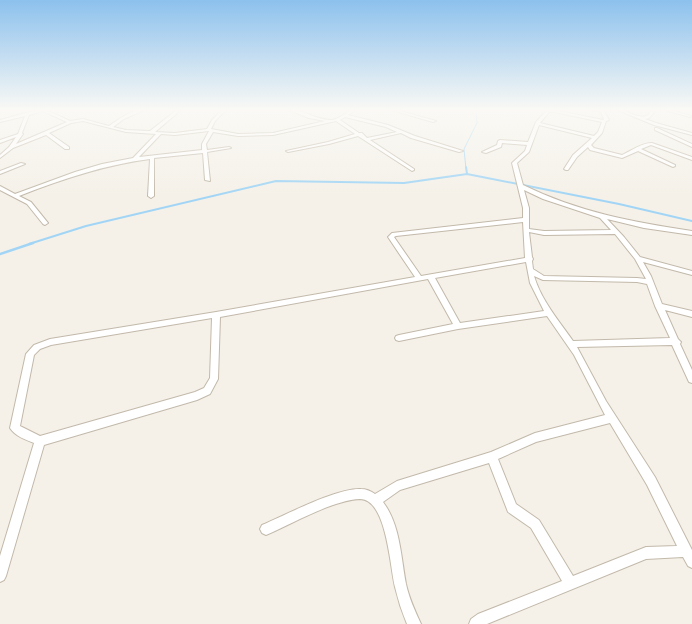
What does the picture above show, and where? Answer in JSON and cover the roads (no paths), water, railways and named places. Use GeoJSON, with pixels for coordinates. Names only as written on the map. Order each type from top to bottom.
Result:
{"type":"FeatureCollection","features":[{"type":"Feature","properties":{"kind":"street"},"geometry":{"type":"LineString","coordinates":[[12,147],[17,138]]}},
{"type":"Feature","properties":{"kind":"street"},"geometry":{"type":"LineString","coordinates":[[0,157],[12,147],[34,138]]}},
{"type":"Feature","properties":{"kind":"street"},"geometry":{"type":"LineString","coordinates":[[53,138],[67,148]]}},
{"type":"Feature","properties":{"kind":"street"},"geometry":{"type":"LineString","coordinates":[[134,160],[155,138]]}},
{"type":"Feature","properties":{"kind":"street"},"geometry":{"type":"LineString","coordinates":[[207,138],[204,144],[208,180]]}},
{"type":"Feature","properties":{"kind":"street"},"geometry":{"type":"LineString","coordinates":[[288,151],[346,138]]}},
{"type":"Feature","properties":{"kind":"street"},"geometry":{"type":"LineString","coordinates":[[367,139],[371,138]]}},
{"type":"Feature","properties":{"kind":"street"},"geometry":{"type":"LineString","coordinates":[[417,138],[461,151]]}},
{"type":"Feature","properties":{"kind":"street"},"geometry":{"type":"LineString","coordinates":[[532,138],[528,152],[514,163],[526,208],[525,220],[533,284],[549,313],[571,344],[612,418],[651,482],[689,556]]}},
{"type":"Feature","properties":{"kind":"street"},"geometry":{"type":"LineString","coordinates":[[566,169],[593,138]]}},
{"type":"Feature","properties":{"kind":"street"},"geometry":{"type":"LineString","coordinates":[[675,138],[692,146]]}},
{"type":"Feature","properties":{"kind":"street"},"geometry":{"type":"LineString","coordinates":[[367,139],[412,170]]}},
{"type":"Feature","properties":{"kind":"street"},"geometry":{"type":"LineString","coordinates":[[484,152],[499,146],[500,141],[530,144]]}},
{"type":"Feature","properties":{"kind":"street"},"geometry":{"type":"LineString","coordinates":[[588,145],[592,149],[622,157],[652,144],[692,158]]}},
{"type":"Feature","properties":{"kind":"street"},"geometry":{"type":"LineString","coordinates":[[14,196],[68,175],[134,160],[229,148]]}},
{"type":"Feature","properties":{"kind":"street"},"geometry":{"type":"LineString","coordinates":[[637,150],[674,166]]}},
{"type":"Feature","properties":{"kind":"street"},"geometry":{"type":"LineString","coordinates":[[151,196],[152,158]]}},
{"type":"Feature","properties":{"kind":"street"},"geometry":{"type":"LineString","coordinates":[[0,173],[23,164]]}},
{"type":"Feature","properties":{"kind":"street"},"geometry":{"type":"LineString","coordinates":[[520,186],[545,198],[597,215],[644,226],[692,233]]}},
{"type":"Feature","properties":{"kind":"street"},"geometry":{"type":"LineString","coordinates":[[0,188],[29,203],[44,223]]}},
{"type":"Feature","properties":{"kind":"street"},"geometry":{"type":"LineString","coordinates":[[597,215],[606,220],[638,258],[692,379]]}},
{"type":"Feature","properties":{"kind":"street"},"geometry":{"type":"LineString","coordinates":[[419,278],[392,237],[394,234],[525,220]]}},
{"type":"Feature","properties":{"kind":"street"},"geometry":{"type":"LineString","coordinates":[[526,230],[544,233],[616,232]]}},
{"type":"Feature","properties":{"kind":"street"},"geometry":{"type":"LineString","coordinates":[[638,258],[692,273]]}},
{"type":"Feature","properties":{"kind":"street"},"geometry":{"type":"LineString","coordinates":[[216,315],[214,379],[207,391],[197,396],[40,441],[15,428],[30,354],[37,347],[50,342],[216,315],[530,259]]}},
{"type":"Feature","properties":{"kind":"street"},"geometry":{"type":"LineString","coordinates":[[530,270],[544,278],[637,280],[650,282]]}},
{"type":"Feature","properties":{"kind":"street"},"geometry":{"type":"LineString","coordinates":[[430,276],[458,326]]}},
{"type":"Feature","properties":{"kind":"street"},"geometry":{"type":"LineString","coordinates":[[659,306],[692,314]]}},
{"type":"Feature","properties":{"kind":"street"},"geometry":{"type":"LineString","coordinates":[[399,338],[458,326],[549,313]]}},
{"type":"Feature","properties":{"kind":"street"},"geometry":{"type":"LineString","coordinates":[[571,344],[611,341],[664,340],[677,342]]}},
{"type":"Feature","properties":{"kind":"street"},"geometry":{"type":"LineString","coordinates":[[376,500],[398,486],[492,457],[535,438],[612,418]]}},
{"type":"Feature","properties":{"kind":"street"},"geometry":{"type":"LineString","coordinates":[[0,576],[40,441]]}},
{"type":"Feature","properties":{"kind":"street"},"geometry":{"type":"LineString","coordinates":[[492,457],[512,508],[535,524],[571,584]]}},
{"type":"Feature","properties":{"kind":"street"},"geometry":{"type":"LineString","coordinates":[[266,529],[346,496],[362,493],[376,500],[386,516],[407,607],[414,624]]}},
{"type":"Feature","properties":{"kind":"street"},"geometry":{"type":"LineString","coordinates":[[476,624],[646,553],[689,556]]}},
{"type":"Feature","properties":{"kind":"waterway"},"geometry":{"type":"LineString","coordinates":[[466,169],[464,149],[469,138]]}},
{"type":"Feature","properties":{"kind":"waterway"},"geometry":{"type":"LineString","coordinates":[[466,167],[467,174]]}},
{"type":"Feature","properties":{"kind":"waterway"},"geometry":{"type":"LineString","coordinates":[[29,244],[86,226],[276,181],[404,183],[467,174]]}},
{"type":"Feature","properties":{"kind":"waterway"},"geometry":{"type":"LineString","coordinates":[[467,174],[619,204],[692,221]]}},
{"type":"Feature","properties":{"kind":"waterway"},"geometry":{"type":"LineString","coordinates":[[0,254],[33,243]]}}]}
